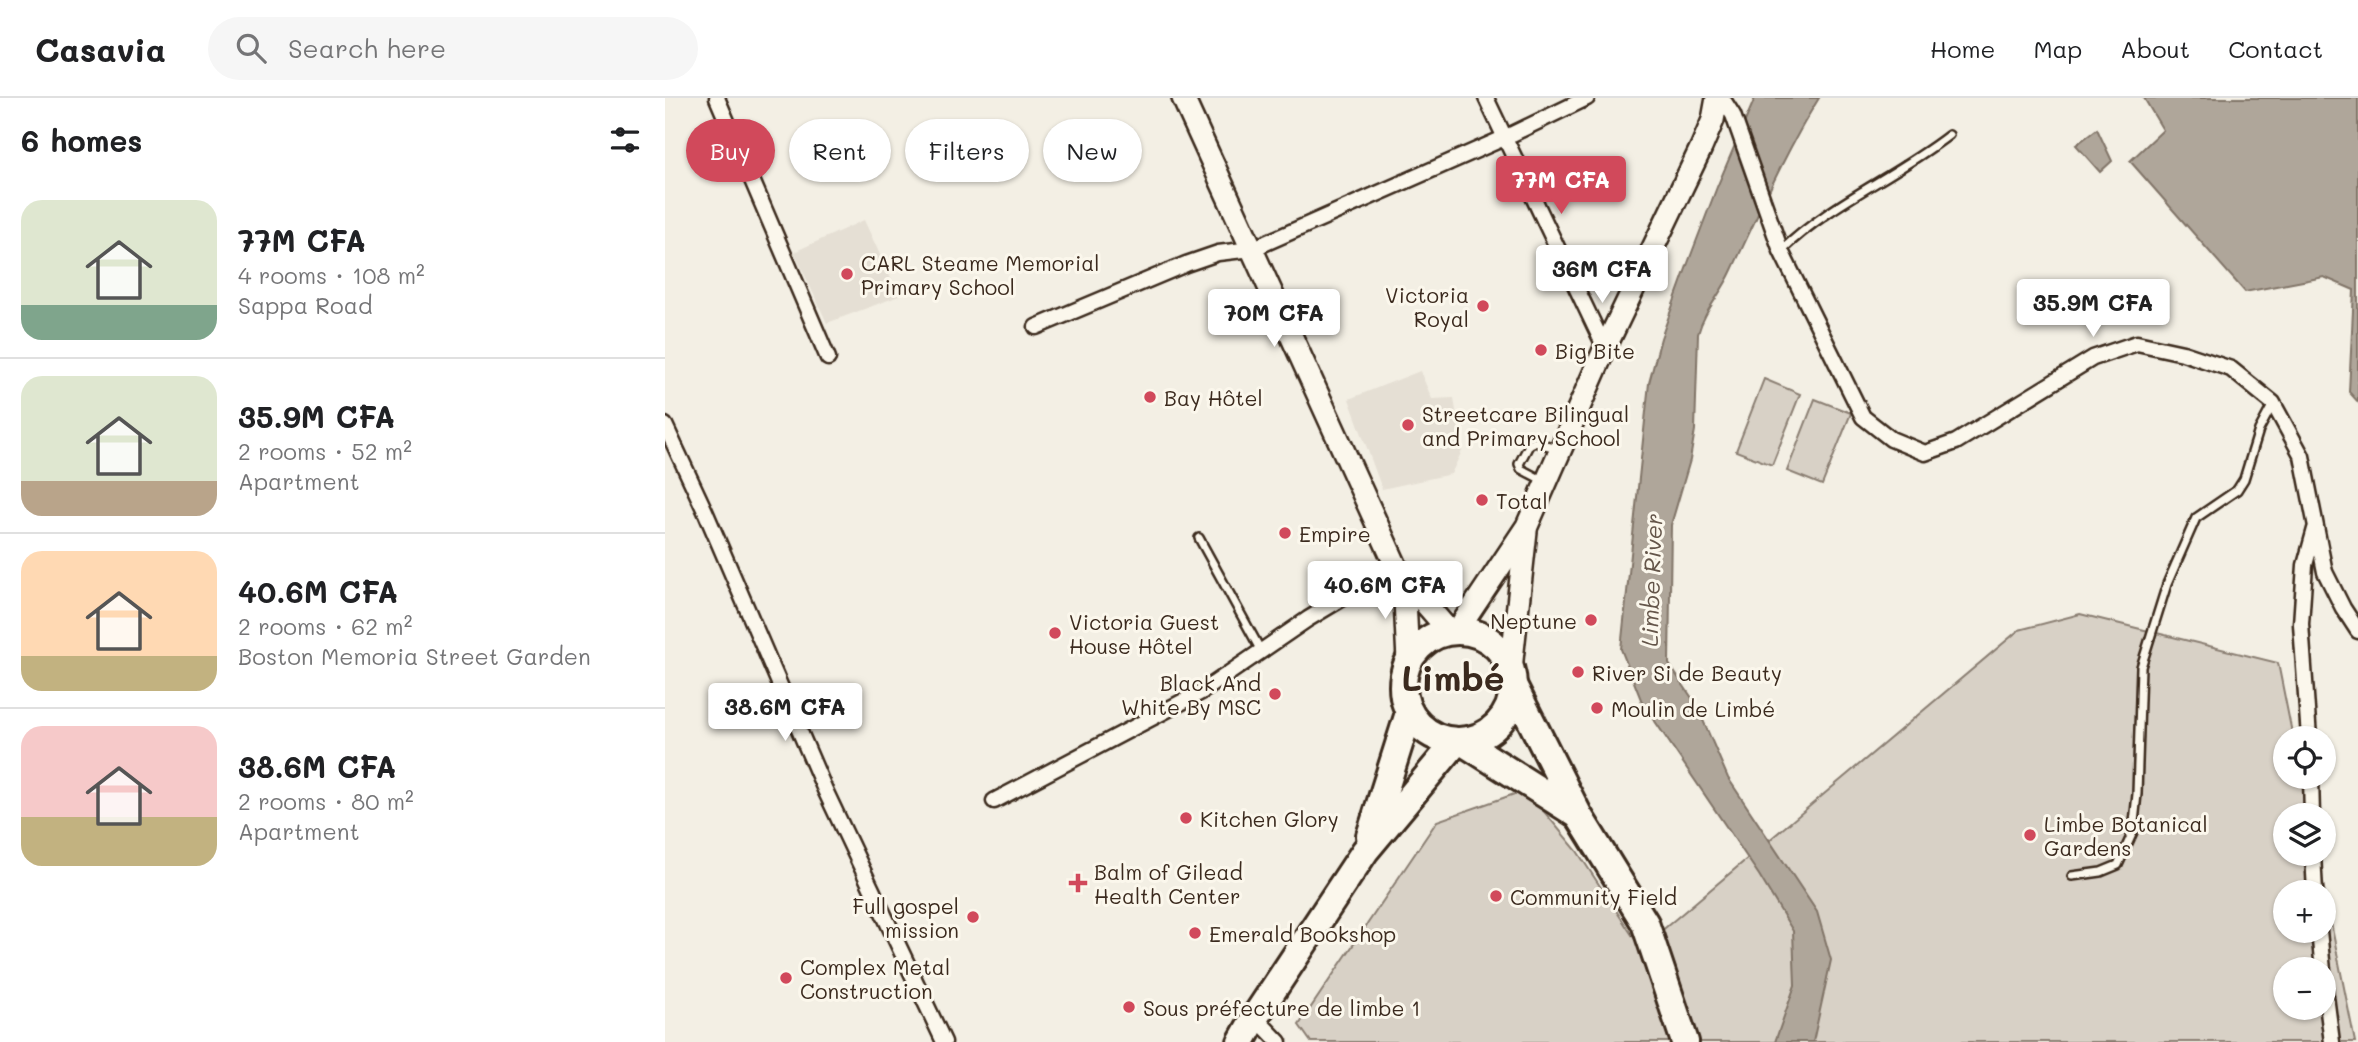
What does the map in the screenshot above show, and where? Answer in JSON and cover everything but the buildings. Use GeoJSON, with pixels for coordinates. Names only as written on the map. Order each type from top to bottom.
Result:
{"type":"FeatureCollection","features":[{"type":"Feature","properties":{"kind":"highway"},"geometry":{"type":"LineString","coordinates":[[1579,816],[1460,742],[1429,734],[1409,713],[1402,696],[1402,678],[1408,661],[1418,647],[1432,637],[1453,631],[1474,633],[1490,641],[1503,654],[1579,816],[1645,923],[1685,1042]]}},
{"type":"Feature","properties":{"kind":"highway"},"geometry":{"type":"LineString","coordinates":[[1241,1042],[1365,851],[1460,742],[1483,736],[1500,723],[1510,705],[1512,677]]}},
{"type":"Feature","properties":{"kind":"highway"},"geometry":{"type":"LineString","coordinates":[[1365,851],[1409,713]]}},
{"type":"Feature","properties":{"kind":"main road"},"geometry":{"type":"LineString","coordinates":[[1183,98],[1400,573],[1453,631],[1527,526],[1605,348],[1701,148],[1719,98]]}},
{"type":"Feature","properties":{"kind":"main road"},"geometry":{"type":"LineString","coordinates":[[1512,677],[1527,526]]}},
{"type":"Feature","properties":{"kind":"main road"},"geometry":{"type":"LineString","coordinates":[[1400,573],[1408,661]]}},
{"type":"Feature","properties":{"kind":"street"},"geometry":{"type":"LineString","coordinates":[[717,98],[828,358]]}},
{"type":"Feature","properties":{"kind":"street"},"geometry":{"type":"LineString","coordinates":[[1486,98],[1605,348]]}},
{"type":"Feature","properties":{"kind":"street"},"geometry":{"type":"LineString","coordinates":[[1036,327],[1186,264],[1218,253],[1252,249],[1504,138],[1587,98]]}},
{"type":"Feature","properties":{"kind":"street"},"geometry":{"type":"LineString","coordinates":[[1719,98],[1733,115],[1781,251],[1863,418],[1891,439],[1925,453],[1956,442],[2093,358],[2137,343],[2183,353],[2231,369],[2273,403],[2302,456],[2325,572],[2358,631]]}},
{"type":"Feature","properties":{"kind":"street"},"geometry":{"type":"LineString","coordinates":[[665,425],[705,510],[825,790],[944,1042]]}},
{"type":"Feature","properties":{"kind":"street"},"geometry":{"type":"LineString","coordinates":[[2308,726],[2301,624],[2305,565],[2316,524]]}},
{"type":"Feature","properties":{"kind":"street"},"geometry":{"type":"LineString","coordinates":[[994,801],[1203,691],[1308,619],[1400,573]]}},
{"type":"Feature","properties":{"kind":"street"},"geometry":{"type":"LineString","coordinates":[[1255,1017],[1279,1042]]}},
{"type":"Feature","properties":{"kind":"street"},"geometry":{"type":"LineString","coordinates":[[2329,1020],[2332,1042]]}},
{"type":"Feature","properties":{"kind":"lane"},"geometry":{"type":"LineString","coordinates":[[1781,251],[1797,235],[1835,207],[1919,158],[1949,135]]}},
{"type":"Feature","properties":{"kind":"lane"},"geometry":{"type":"LineString","coordinates":[[2072,876],[2101,872],[2118,865],[2133,832],[2137,794],[2141,667],[2167,584],[2196,518],[2237,490],[2244,479],[2259,430],[2273,403]]}},
{"type":"Feature","properties":{"kind":"lane"},"geometry":{"type":"LineString","coordinates":[[1545,481],[1521,469],[1519,464],[1529,445],[1534,442],[1559,449]]}},
{"type":"Feature","properties":{"kind":"lane"},"geometry":{"type":"LineString","coordinates":[[1199,538],[1261,652]]}},
{"type":"Feature","properties":{"kind":"shaded area","name":"CARL Steame Memorial Primary School"},"geometry":{"type":"Polygon","coordinates":[[[864,220],[899,296],[827,323],[794,252],[864,220]]]}},
{"type":"Feature","properties":{"kind":"shaded area","name":"Streetcare Bilingual and Primary School"},"geometry":{"type":"Polygon","coordinates":[[[1420,371],[1432,399],[1454,398],[1462,451],[1451,474],[1382,489],[1349,399],[1420,371]]]}},
{"type":"Feature","properties":{"kind":"shaded area"},"geometry":{"type":"Polygon","coordinates":[[[1764,379],[1800,394],[1772,465],[1736,451],[1764,379]]]}},
{"type":"Feature","properties":{"kind":"shaded area"},"geometry":{"type":"Polygon","coordinates":[[[1815,399],[1851,413],[1822,485],[1787,471],[1815,399]]]}},
{"type":"Feature","properties":{"kind":"shaded area","name":"Limbe Botanical Gardens"},"geometry":{"type":"Polygon","coordinates":[[[2080,614],[2278,663],[2291,726],[2273,726],[2273,789],[2304,789],[2306,803],[2273,803],[2273,866],[2319,866],[2322,880],[2273,880],[2273,943],[2335,943],[2355,1042],[1682,1042],[1647,943],[2019,630],[2080,614]]]}},
{"type":"Feature","properties":{"kind":"shaded area","name":"Community Field"},"geometry":{"type":"Polygon","coordinates":[[[1526,790],[1577,851],[1636,941],[1673,1042],[1311,1042],[1299,1025],[1437,821],[1526,790]]]}},
{"type":"Feature","properties":{"kind":"water","name":"Limbe River"},"geometry":{"type":"Polygon","coordinates":[[[1755,98],[1819,98],[1783,162],[1731,272],[1704,318],[1698,334],[1695,430],[1690,460],[1671,525],[1669,664],[1696,704],[1728,778],[1817,912],[1831,960],[1813,1042],[1775,1042],[1795,985],[1793,931],[1759,875],[1642,702],[1621,649],[1649,383],[1661,338],[1688,263],[1755,98]]]}},
{"type":"Feature","properties":{"kind":"water"},"geometry":{"type":"Polygon","coordinates":[[[2144,98],[2358,98],[2358,402],[2349,392],[2354,290],[2324,277],[2245,292],[2130,161],[2163,130],[2144,98]]]}},
{"type":"Feature","properties":{"kind":"water"},"geometry":{"type":"Polygon","coordinates":[[[2097,129],[2112,161],[2100,172],[2076,145],[2097,129]]]}},
{"type":"Feature","properties":{"kind":"place","name":"CARL Steame Memorial Primary School"},"geometry":{"type":"Point","coordinates":[847,274]}},
{"type":"Feature","properties":{"kind":"place","name":"Victoria Royal"},"geometry":{"type":"Point","coordinates":[1483,306]}},
{"type":"Feature","properties":{"kind":"place","name":"Big Bite"},"geometry":{"type":"Point","coordinates":[1541,350]}},
{"type":"Feature","properties":{"kind":"place","name":"Bay Hôtel"},"geometry":{"type":"Point","coordinates":[1150,397]}},
{"type":"Feature","properties":{"kind":"place","name":"Streetcare Bilingual and Primary School"},"geometry":{"type":"Point","coordinates":[1408,425]}},
{"type":"Feature","properties":{"kind":"place","name":"Total"},"geometry":{"type":"Point","coordinates":[1482,500]}},
{"type":"Feature","properties":{"kind":"place","name":"Empire"},"geometry":{"type":"Point","coordinates":[1285,533]}},
{"type":"Feature","properties":{"kind":"place","name":"Neptune"},"geometry":{"type":"Point","coordinates":[1591,620]}},
{"type":"Feature","properties":{"kind":"place","name":"Victoria Guest House Hôtel"},"geometry":{"type":"Point","coordinates":[1055,633]}},
{"type":"Feature","properties":{"kind":"place","name":"River Si de Beauty"},"geometry":{"type":"Point","coordinates":[1578,672]}},
{"type":"Feature","properties":{"kind":"place","name":"Black And White By MSC"},"geometry":{"type":"Point","coordinates":[1275,694]}},
{"type":"Feature","properties":{"kind":"place","name":"Moulin de Limbé"},"geometry":{"type":"Point","coordinates":[1597,708]}},
{"type":"Feature","properties":{"kind":"place","name":"Kitchen Glory"},"geometry":{"type":"Point","coordinates":[1186,818]}},
{"type":"Feature","properties":{"kind":"place","name":"Limbe Botanical Gardens"},"geometry":{"type":"Point","coordinates":[2030,835]}},
{"type":"Feature","properties":{"kind":"place","name":"Balm of Gilead Health Center"},"geometry":{"type":"Point","coordinates":[1078,883]}},
{"type":"Feature","properties":{"kind":"place","name":"Community Field"},"geometry":{"type":"Point","coordinates":[1496,896]}},
{"type":"Feature","properties":{"kind":"place","name":"Full gospel mission"},"geometry":{"type":"Point","coordinates":[973,917]}},
{"type":"Feature","properties":{"kind":"place","name":"Emerald Bookshop"},"geometry":{"type":"Point","coordinates":[1195,933]}},
{"type":"Feature","properties":{"kind":"place","name":"Complex Metal Construction"},"geometry":{"type":"Point","coordinates":[786,978]}},
{"type":"Feature","properties":{"kind":"place","name":"Sous préfecture de limbe 1"},"geometry":{"type":"Point","coordinates":[1129,1007]}},
{"type":"Feature","properties":{"kind":"district","name":"Limbé"},"geometry":{"type":"Point","coordinates":[1453,677]}}]}
